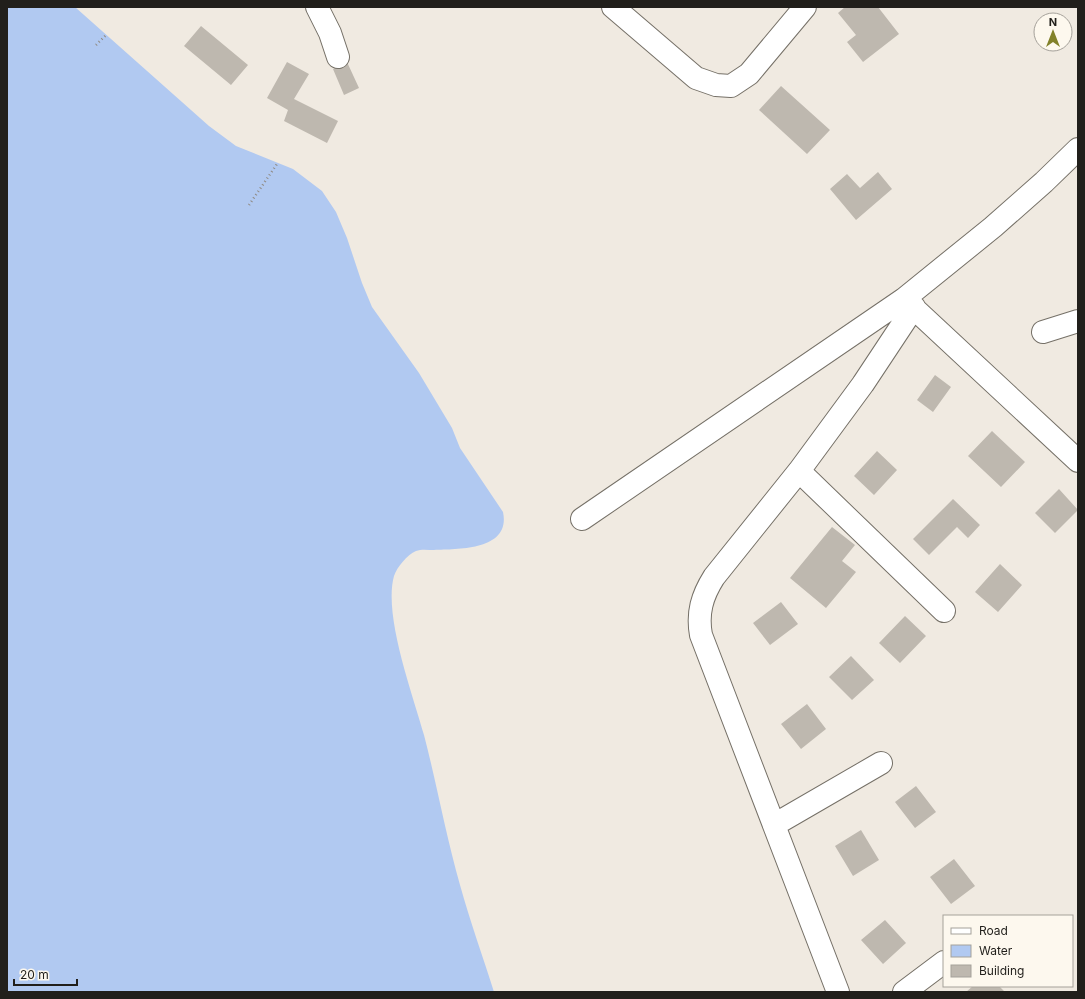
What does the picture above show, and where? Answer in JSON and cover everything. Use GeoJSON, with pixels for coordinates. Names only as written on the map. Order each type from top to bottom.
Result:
{"type":"FeatureCollection","features":[{"type":"Feature","properties":{"kind":"street"},"geometry":{"type":"LineString","coordinates":[[317,7],[330,33],[338,57]]}},
{"type":"Feature","properties":{"kind":"street"},"geometry":{"type":"LineString","coordinates":[[613,7],[696,78],[716,85],[731,86],[749,74],[805,7]]}},
{"type":"Feature","properties":{"kind":"street"},"geometry":{"type":"LineString","coordinates":[[582,518],[909,303],[1044,182],[1078,149]]}},
{"type":"Feature","properties":{"kind":"street"},"geometry":{"type":"LineString","coordinates":[[909,303],[1078,460]]}},
{"type":"Feature","properties":{"kind":"street"},"geometry":{"type":"LineString","coordinates":[[838,992],[702,635],[699,622],[700,606],[706,590],[714,577],[799,470],[863,384],[909,303]]}},
{"type":"Feature","properties":{"kind":"street"},"geometry":{"type":"LineString","coordinates":[[1043,332],[1078,321]]}},
{"type":"Feature","properties":{"kind":"street"},"geometry":{"type":"LineString","coordinates":[[799,470],[944,611]]}},
{"type":"Feature","properties":{"kind":"street"},"geometry":{"type":"LineString","coordinates":[[774,825],[881,763]]}},
{"type":"Feature","properties":{"kind":"street"},"geometry":{"type":"LineString","coordinates":[[904,992],[943,963]]}},
{"type":"Feature","properties":{"kind":"path"},"geometry":{"type":"LineString","coordinates":[[96,45],[107,34]]}},
{"type":"Feature","properties":{"kind":"path"},"geometry":{"type":"LineString","coordinates":[[248,205],[277,164]]}},
{"type":"Feature","properties":{"kind":"water"},"geometry":{"type":"Polygon","coordinates":[[[7,7],[75,7],[209,126],[236,146],[293,169],[322,191],[336,212],[372,307],[419,373],[452,428],[460,448],[503,512],[503,525],[499,534],[492,540],[469,548],[420,550],[409,555],[395,573],[392,592],[392,612],[396,633],[424,735],[450,848],[472,925],[494,992],[7,992],[7,7]]]}},
{"type":"Feature","properties":{"kind":"building"},"geometry":{"type":"Polygon","coordinates":[[[845,7],[878,7],[899,34],[863,62],[847,42],[856,35],[838,13],[845,7]]]}},
{"type":"Feature","properties":{"kind":"building"},"geometry":{"type":"Polygon","coordinates":[[[201,26],[248,65],[231,85],[184,46],[201,26]]]}},
{"type":"Feature","properties":{"kind":"building"},"geometry":{"type":"Polygon","coordinates":[[[287,62],[309,74],[294,99],[338,121],[327,143],[284,121],[288,110],[267,98],[287,62]]]}},
{"type":"Feature","properties":{"kind":"building"},"geometry":{"type":"Polygon","coordinates":[[[347,62],[359,88],[344,95],[333,69],[347,62]]]}},
{"type":"Feature","properties":{"kind":"building"},"geometry":{"type":"Polygon","coordinates":[[[781,86],[830,130],[807,154],[759,110],[781,86]]]}},
{"type":"Feature","properties":{"kind":"building"},"geometry":{"type":"Polygon","coordinates":[[[878,172],[892,189],[856,220],[830,189],[847,174],[860,188],[878,172]]]}},
{"type":"Feature","properties":{"kind":"building"},"geometry":{"type":"Polygon","coordinates":[[[935,375],[951,387],[933,412],[917,400],[935,375]]]}},
{"type":"Feature","properties":{"kind":"building"},"geometry":{"type":"Polygon","coordinates":[[[992,431],[1025,462],[1001,487],[968,456],[992,431]]]}},
{"type":"Feature","properties":{"kind":"building"},"geometry":{"type":"Polygon","coordinates":[[[877,451],[897,470],[874,495],[854,476],[877,451]]]}},
{"type":"Feature","properties":{"kind":"building"},"geometry":{"type":"Polygon","coordinates":[[[1059,489],[1078,510],[1055,533],[1035,513],[1059,489]]]}},
{"type":"Feature","properties":{"kind":"building"},"geometry":{"type":"Polygon","coordinates":[[[953,499],[980,525],[968,538],[957,527],[929,555],[913,539],[953,499]]]}},
{"type":"Feature","properties":{"kind":"building"},"geometry":{"type":"Polygon","coordinates":[[[832,527],[855,545],[842,561],[856,572],[826,608],[790,578],[832,527]]]}},
{"type":"Feature","properties":{"kind":"building"},"geometry":{"type":"Polygon","coordinates":[[[1000,564],[1022,585],[998,612],[975,592],[1000,564]]]}},
{"type":"Feature","properties":{"kind":"building"},"geometry":{"type":"Polygon","coordinates":[[[781,602],[798,624],[770,645],[753,623],[781,602]]]}},
{"type":"Feature","properties":{"kind":"building"},"geometry":{"type":"Polygon","coordinates":[[[905,616],[926,636],[900,663],[879,643],[905,616]]]}},
{"type":"Feature","properties":{"kind":"building"},"geometry":{"type":"Polygon","coordinates":[[[851,656],[874,680],[852,700],[829,677],[851,656]]]}},
{"type":"Feature","properties":{"kind":"building"},"geometry":{"type":"Polygon","coordinates":[[[807,704],[826,729],[801,749],[781,724],[807,704]]]}},
{"type":"Feature","properties":{"kind":"building"},"geometry":{"type":"Polygon","coordinates":[[[916,786],[936,812],[915,828],[895,802],[916,786]]]}},
{"type":"Feature","properties":{"kind":"building"},"geometry":{"type":"Polygon","coordinates":[[[861,830],[879,860],[853,876],[835,846],[861,830]]]}},
{"type":"Feature","properties":{"kind":"building"},"geometry":{"type":"Polygon","coordinates":[[[954,859],[975,886],[951,904],[930,877],[954,859]]]}},
{"type":"Feature","properties":{"kind":"building"},"geometry":{"type":"Polygon","coordinates":[[[885,920],[906,943],[883,964],[861,940],[885,920]]]}},
{"type":"Feature","properties":{"kind":"building"},"geometry":{"type":"Polygon","coordinates":[[[972,987],[1000,987],[1005,992],[966,992],[972,987]]]}}]}
